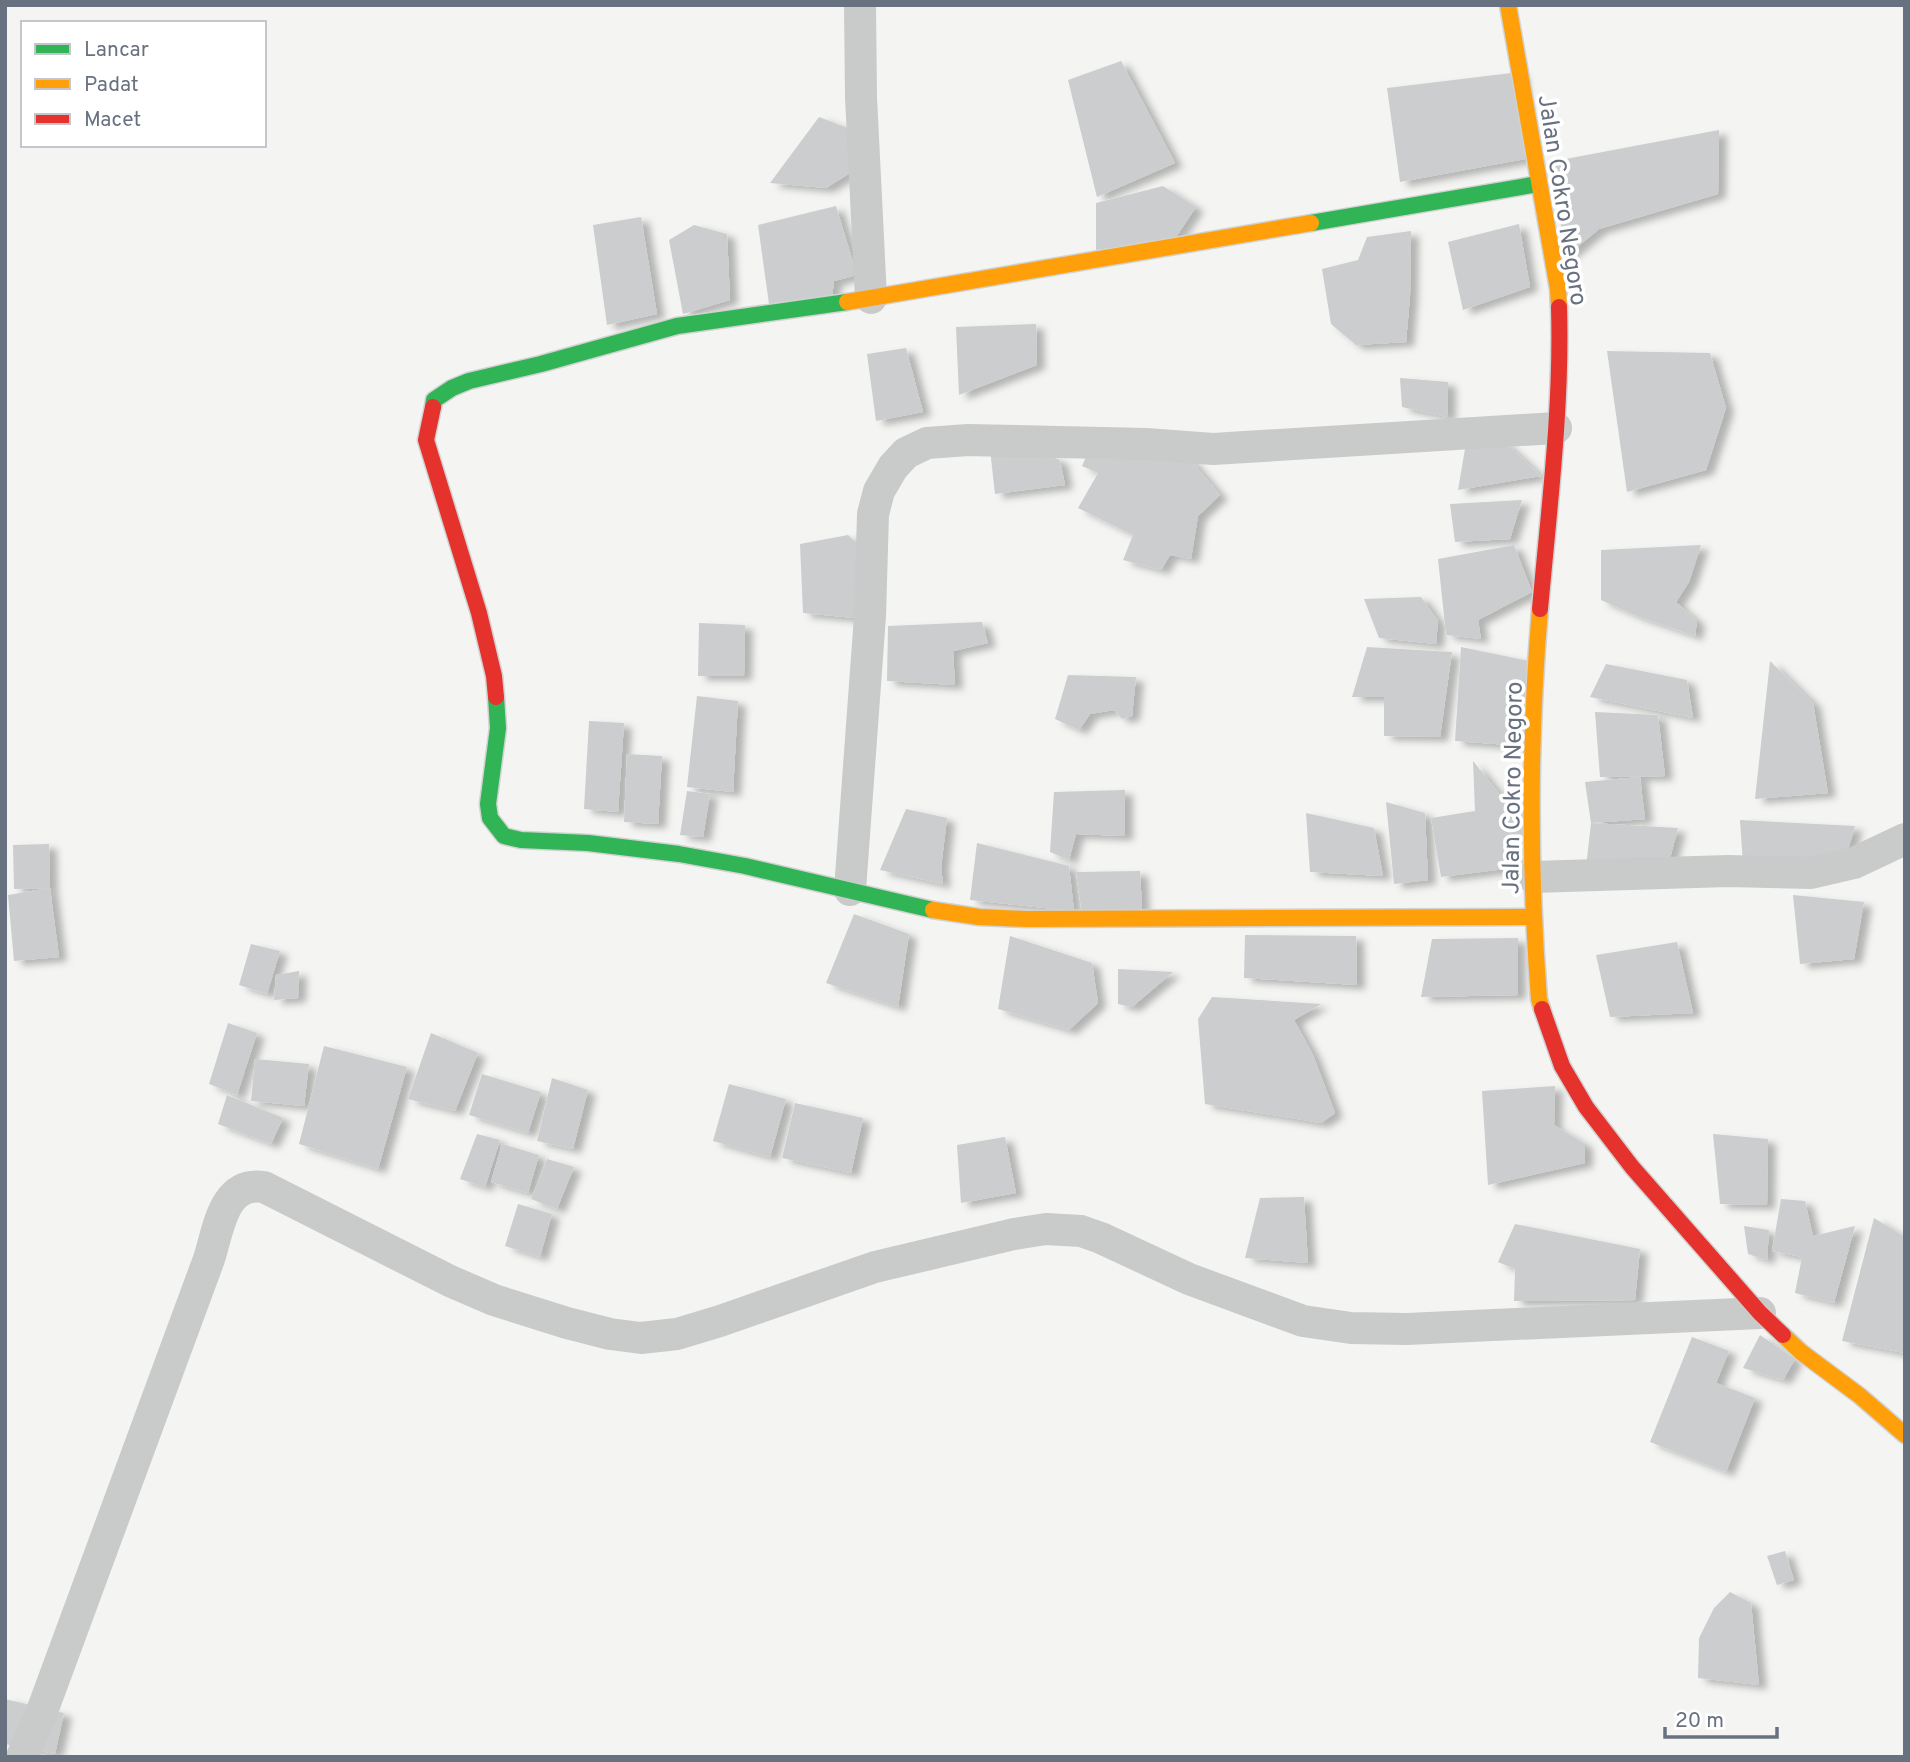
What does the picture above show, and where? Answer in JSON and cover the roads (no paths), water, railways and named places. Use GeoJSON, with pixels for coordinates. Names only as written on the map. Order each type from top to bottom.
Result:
{"type":"FeatureCollection","features":[{"type":"Feature","properties":{"kind":"street"},"geometry":{"type":"LineString","coordinates":[[860,5],[861,97],[871,298]]}},
{"type":"Feature","properties":{"kind":"street","name":"Jalan Cokro Negoro"},"geometry":{"type":"LineString","coordinates":[[1508,5],[1558,289],[1560,353],[1532,747],[1534,917],[1539,999],[1562,1066],[1586,1107],[1632,1167],[1760,1313],[1801,1352],[1860,1396],[1905,1435]]}},
{"type":"Feature","properties":{"kind":"street"},"geometry":{"type":"LineString","coordinates":[[1534,917],[979,917],[930,910],[745,866],[679,854],[588,843],[521,840],[504,836],[490,818],[488,803],[498,728],[494,676],[479,613],[426,440],[434,400],[452,388],[677,326],[871,298],[1538,184]]}},
{"type":"Feature","properties":{"kind":"street"},"geometry":{"type":"LineString","coordinates":[[850,890],[870,616],[873,514],[879,491],[893,467],[906,453],[927,443],[968,440],[1146,444],[1213,449],[1556,428]]}},
{"type":"Feature","properties":{"kind":"street"},"geometry":{"type":"LineString","coordinates":[[1533,877],[1728,871],[1811,873],[1854,863],[1905,839]]}},
{"type":"Feature","properties":{"kind":"street"},"geometry":{"type":"LineString","coordinates":[[22,1757],[41,1714],[209,1259],[227,1203],[245,1186],[264,1187],[450,1281],[494,1300],[610,1334],[641,1338],[677,1334],[720,1321],[875,1267],[1046,1229],[1081,1231],[1189,1279],[1303,1321],[1351,1328],[1407,1329],[1760,1313]]}}]}
